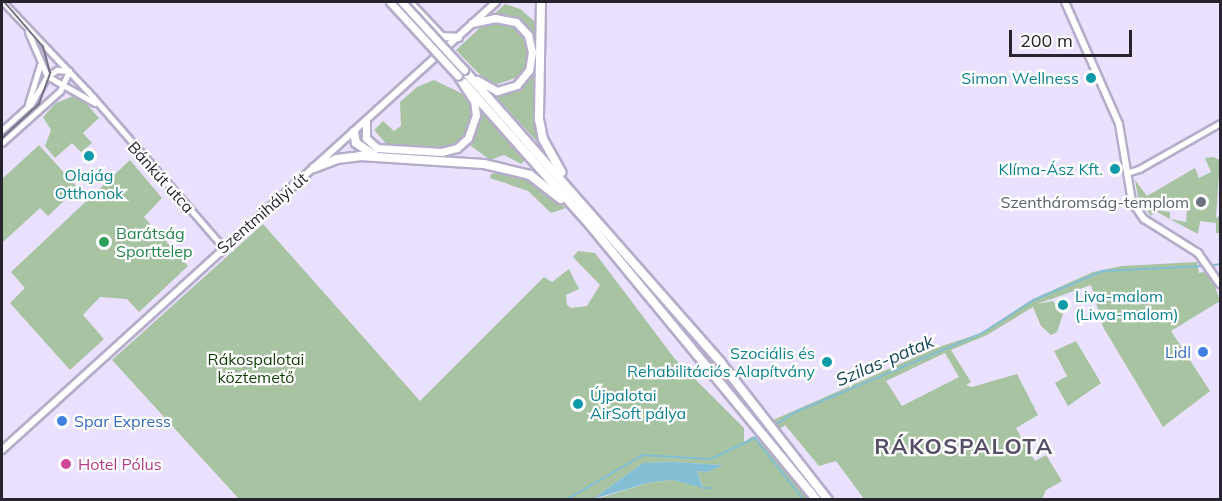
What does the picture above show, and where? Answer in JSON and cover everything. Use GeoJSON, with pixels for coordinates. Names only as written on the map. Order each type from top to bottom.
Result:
{"type":"FeatureCollection","features":[{"type":"Feature","properties":{"kind":"highway"},"geometry":{"type":"LineString","coordinates":[[543,2],[540,130],[551,158],[582,203]]}},
{"type":"Feature","properties":{"kind":"highway"},"geometry":{"type":"LineString","coordinates":[[461,73],[582,203],[768,422],[828,500]]}},
{"type":"Feature","properties":{"kind":"highway"},"geometry":{"type":"LineString","coordinates":[[464,83],[591,225],[817,500]]}},
{"type":"Feature","properties":{"kind":"highway"},"geometry":{"type":"LineString","coordinates":[[354,132],[360,148],[381,157]]}},
{"type":"Feature","properties":{"kind":"highway"},"geometry":{"type":"LineString","coordinates":[[314,168],[349,157],[381,157],[484,164],[521,171],[544,184],[591,225]]}},
{"type":"Feature","properties":{"kind":"main road"},"geometry":{"type":"LineString","coordinates":[[390,2],[461,73],[489,89],[504,91],[524,79],[532,61],[531,43],[516,22],[495,18],[472,23]]}},
{"type":"Feature","properties":{"kind":"main road"},"geometry":{"type":"LineString","coordinates":[[366,122],[366,138],[377,148],[441,152],[457,148],[468,138],[475,123],[474,101],[461,73],[402,2]]}},
{"type":"Feature","properties":{"kind":"main road"},"geometry":{"type":"LineString","coordinates":[[409,2],[441,36],[458,37]]}},
{"type":"Feature","properties":{"kind":"main road","name":"Szentmihályi út"},"geometry":{"type":"LineString","coordinates":[[2,450],[223,247],[366,122],[496,2]]}},
{"type":"Feature","properties":{"kind":"main road"},"geometry":{"type":"LineString","coordinates":[[1067,3],[1119,124],[1126,173],[1137,211],[1204,260],[1221,284]]}},
{"type":"Feature","properties":{"kind":"street","name":"Bánkút utca"},"geometry":{"type":"LineString","coordinates":[[3,2],[69,71],[223,247]]}},
{"type":"Feature","properties":{"kind":"street","name":"Bánkút utca"},"geometry":{"type":"LineString","coordinates":[[26,27],[47,76],[99,106]]}},
{"type":"Feature","properties":{"kind":"street"},"geometry":{"type":"LineString","coordinates":[[25,110],[39,77],[41,60]]}},
{"type":"Feature","properties":{"kind":"street"},"geometry":{"type":"LineString","coordinates":[[2,130],[25,110],[47,76],[57,70],[69,71],[65,85],[52,99],[2,143]]}},
{"type":"Feature","properties":{"kind":"street"},"geometry":{"type":"LineString","coordinates":[[52,99],[66,93],[80,93]]}},
{"type":"Feature","properties":{"kind":"street"},"geometry":{"type":"LineString","coordinates":[[1126,173],[1139,170],[1221,123]]}},
{"type":"Feature","properties":{"kind":"green space"},"geometry":{"type":"Polygon","coordinates":[[[505,4],[520,9],[534,21],[539,42],[537,127],[545,150],[492,93],[523,88],[535,60],[528,28],[520,19],[493,15],[505,4]]]}},
{"type":"Feature","properties":{"kind":"green space"},"geometry":{"type":"Polygon","coordinates":[[[496,21],[519,29],[530,48],[528,65],[521,76],[498,84],[485,80],[456,50],[485,23],[496,21]]]}},
{"type":"Feature","properties":{"kind":"green space"},"geometry":{"type":"Polygon","coordinates":[[[434,80],[467,96],[474,115],[466,138],[455,147],[442,150],[390,148],[374,130],[383,121],[394,131],[401,126],[400,102],[417,87],[434,80]]]}},
{"type":"Feature","properties":{"kind":"green space"},"geometry":{"type":"Polygon","coordinates":[[[73,96],[84,101],[99,118],[83,133],[92,143],[81,152],[72,143],[55,158],[45,146],[51,130],[43,117],[56,103],[73,96]]]}},
{"type":"Feature","properties":{"kind":"green space"},"geometry":{"type":"Polygon","coordinates":[[[478,110],[526,159],[521,164],[504,155],[490,160],[467,143],[477,125],[478,110]]]}},
{"type":"Feature","properties":{"kind":"green space"},"geometry":{"type":"Polygon","coordinates":[[[39,145],[78,188],[48,216],[40,208],[2,243],[2,179],[39,145]]]}},
{"type":"Feature","properties":{"kind":"green space"},"geometry":{"type":"Polygon","coordinates":[[[1213,157],[1220,160],[1216,218],[1220,215],[1220,233],[1216,233],[1216,223],[1200,221],[1198,234],[1155,211],[1151,216],[1138,197],[1135,180],[1147,196],[1195,168],[1199,178],[1211,172],[1205,158],[1213,157]],[[1157,198],[1155,210],[1170,212],[1170,219],[1186,222],[1187,210],[1170,207],[1172,200],[1157,198]]]}},
{"type":"Feature","properties":{"kind":"green space","name":"Barátság Sporttelep"},"geometry":{"type":"Polygon","coordinates":[[[130,160],[162,198],[144,217],[188,266],[139,312],[127,299],[100,297],[83,315],[104,339],[70,370],[10,303],[25,288],[11,272],[130,160]]]}},
{"type":"Feature","properties":{"kind":"green space"},"geometry":{"type":"Polygon","coordinates":[[[491,174],[523,176],[566,208],[551,213],[528,191],[490,178],[491,174]]]}},
{"type":"Feature","properties":{"kind":"green space","name":"Rákospalotai köztemető"},"geometry":{"type":"Polygon","coordinates":[[[263,224],[420,401],[544,277],[552,282],[569,269],[579,289],[566,295],[567,305],[571,308],[587,306],[600,285],[573,257],[578,251],[595,253],[675,359],[744,428],[744,442],[753,436],[759,441],[762,439],[809,499],[596,499],[651,482],[673,480],[703,487],[697,471],[708,472],[722,465],[672,462],[643,463],[593,499],[239,499],[112,360],[263,224]]]}},
{"type":"Feature","properties":{"kind":"green space"},"geometry":{"type":"Polygon","coordinates":[[[1197,262],[1199,273],[1208,271],[1211,275],[1220,301],[1171,331],[1210,391],[1163,427],[1103,327],[1091,285],[1037,304],[1053,301],[1063,314],[1057,332],[1051,335],[1041,326],[1033,307],[987,335],[951,350],[971,382],[966,385],[972,387],[1017,374],[1038,415],[1016,428],[1035,461],[1046,455],[1062,481],[1046,490],[1042,499],[864,499],[836,461],[819,466],[785,425],[780,429],[773,420],[936,348],[981,333],[1033,299],[1093,272],[1122,266],[1197,262]],[[945,353],[886,381],[902,406],[959,377],[945,353]]]}},
{"type":"Feature","properties":{"kind":"green space"},"geometry":{"type":"Polygon","coordinates":[[[1076,341],[1101,383],[1068,406],[1055,383],[1067,376],[1054,351],[1076,341]]]}},
{"type":"Feature","properties":{"kind":"water"},"geometry":{"type":"Polygon","coordinates":[[[643,463],[723,465],[708,472],[697,471],[703,488],[673,480],[651,482],[593,499],[643,463]]]}},
{"type":"Feature","properties":{"kind":"waterway","name":"Szilas-patak"},"geometry":{"type":"LineString","coordinates":[[1209,266],[1220,264]]}},
{"type":"Feature","properties":{"kind":"waterway","name":"Szilas-patak"},"geometry":{"type":"LineString","coordinates":[[775,425],[796,412],[981,334],[1034,300],[1103,271],[1205,266]]}},
{"type":"Feature","properties":{"kind":"waterway","name":"Szilas-patak"},"geometry":{"type":"LineString","coordinates":[[566,500],[643,455],[711,459],[761,435]]}},
{"type":"Feature","properties":{"kind":"waterway"},"geometry":{"type":"LineString","coordinates":[[756,439],[804,500]]}},
{"type":"Feature","properties":{"kind":"waterway"},"geometry":{"type":"LineString","coordinates":[[703,488],[710,488]]}},
{"type":"Feature","properties":{"kind":"tram line"},"geometry":{"type":"LineString","coordinates":[[2,138],[39,104],[50,73],[43,47],[4,2]]}},
{"type":"Feature","properties":{"kind":"place","name":"Simon Wellness"},"geometry":{"type":"Point","coordinates":[1091,78]}},
{"type":"Feature","properties":{"kind":"place","name":"Olajág Otthonok"},"geometry":{"type":"Point","coordinates":[89,156]}},
{"type":"Feature","properties":{"kind":"place","name":"Klíma-Ász Kft."},"geometry":{"type":"Point","coordinates":[1115,169]}},
{"type":"Feature","properties":{"kind":"place","name":"Szentháromság-templom"},"geometry":{"type":"Point","coordinates":[1201,202]}},
{"type":"Feature","properties":{"kind":"place","name":"Barátság Sporttelep"},"geometry":{"type":"Point","coordinates":[104,242]}},
{"type":"Feature","properties":{"kind":"place","name":"Liva-malom (Liwa-malom)"},"geometry":{"type":"Point","coordinates":[1063,305]}},
{"type":"Feature","properties":{"kind":"place","name":"Lidl"},"geometry":{"type":"Point","coordinates":[1203,352]}},
{"type":"Feature","properties":{"kind":"place","name":"Szociális és Rehabilitációs Alapítvány"},"geometry":{"type":"Point","coordinates":[827,362]}},
{"type":"Feature","properties":{"kind":"place","name":"Újpalotai AirSoft pálya"},"geometry":{"type":"Point","coordinates":[578,404]}},
{"type":"Feature","properties":{"kind":"place","name":"Spar Express"},"geometry":{"type":"Point","coordinates":[62,421]}},
{"type":"Feature","properties":{"kind":"place","name":"Hotel Pólus"},"geometry":{"type":"Point","coordinates":[66,464]}},
{"type":"Feature","properties":{"kind":"district","name":"RÁKOSPALOTA"},"geometry":{"type":"Point","coordinates":[964,447]}}]}
